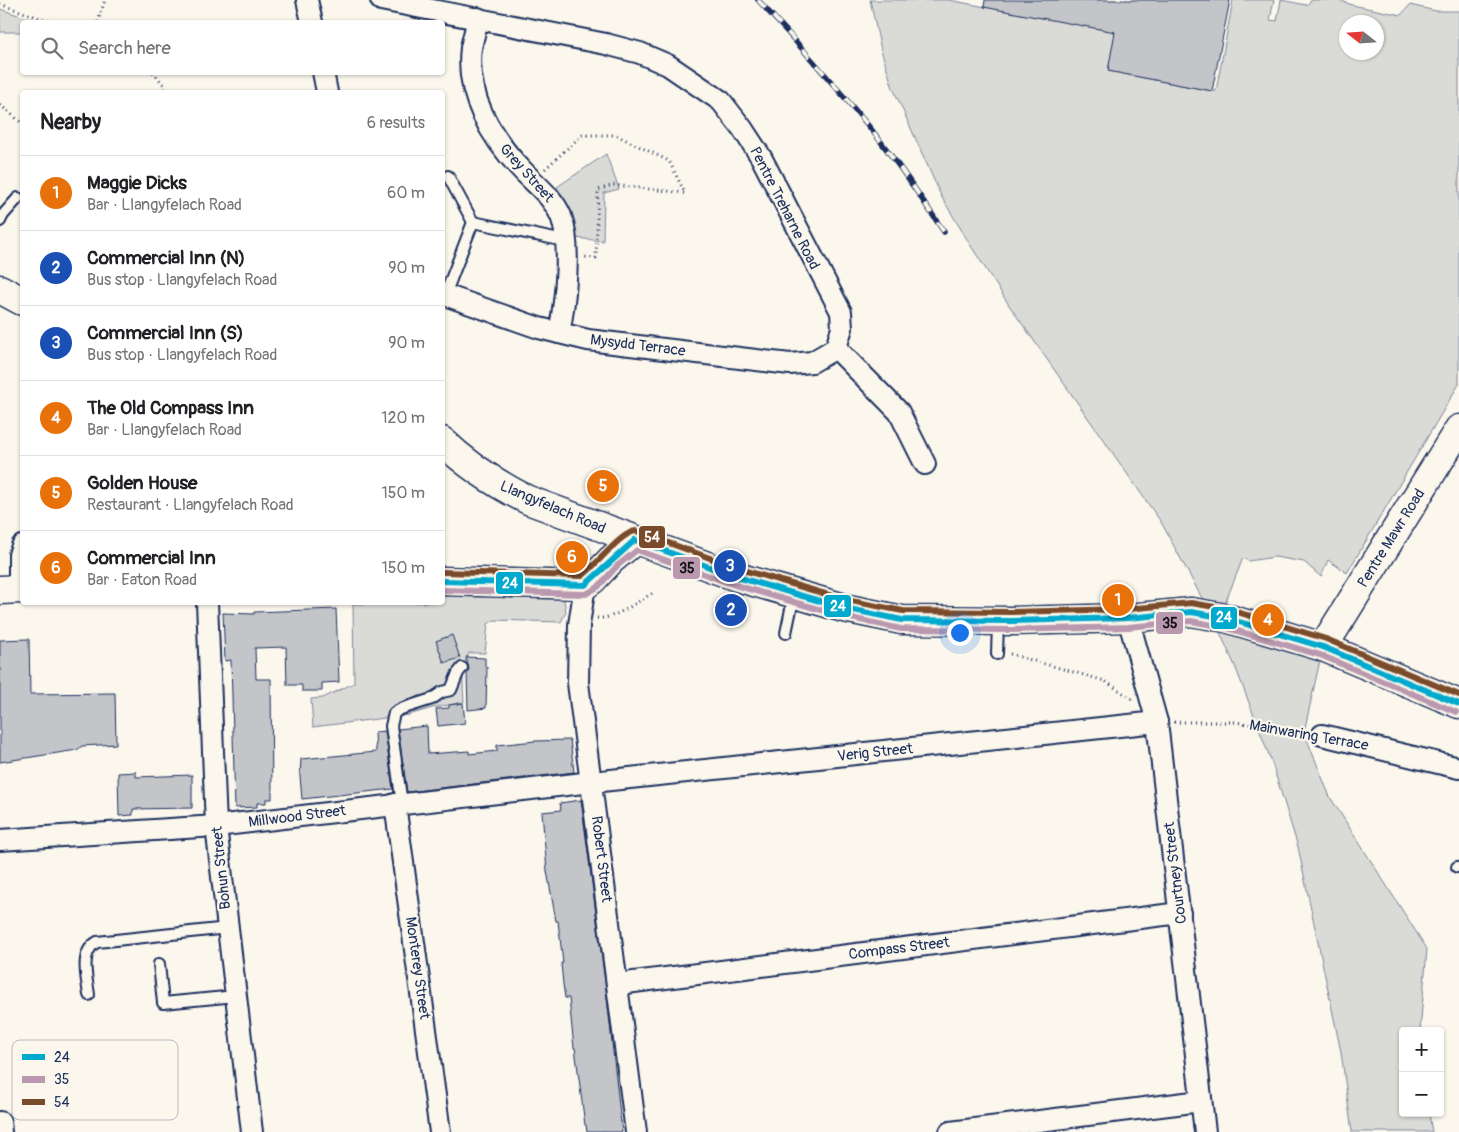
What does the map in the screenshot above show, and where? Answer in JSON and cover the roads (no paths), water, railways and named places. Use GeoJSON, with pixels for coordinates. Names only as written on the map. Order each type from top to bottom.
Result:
{"type":"FeatureCollection","features":[{"type":"Feature","properties":{"kind":"main road"},"geometry":{"type":"LineString","coordinates":[[0,289],[20,300]]}},
{"type":"Feature","properties":{"kind":"main road","name":"Pentre Mawr Road"},"geometry":{"type":"LineString","coordinates":[[1323,647],[1459,429]]}},
{"type":"Feature","properties":{"kind":"main road","name":"Llangyfelach Road"},"geometry":{"type":"LineString","coordinates":[[445,444],[459,457],[500,486],[528,500],[737,578],[851,610],[902,620],[999,621],[1128,618],[1191,612],[1212,615],[1323,647],[1459,704]]}},
{"type":"Feature","properties":{"kind":"main road"},"geometry":{"type":"LineString","coordinates":[[445,580],[585,585],[610,560],[635,540]]}},
{"type":"Feature","properties":{"kind":"street"},"geometry":{"type":"LineString","coordinates":[[307,0],[312,20]]}},
{"type":"Feature","properties":{"kind":"street","name":"Pentre Treharne Road"},"geometry":{"type":"LineString","coordinates":[[381,0],[606,44],[640,53],[668,65],[721,102],[761,156],[841,312],[842,328],[836,348]]}},
{"type":"Feature","properties":{"kind":"street","name":"Grey Street"},"geometry":{"type":"LineString","coordinates":[[478,18],[471,49],[471,59],[474,87],[479,108],[502,148],[555,204],[561,218],[566,248],[562,319],[559,333]]}},
{"type":"Feature","properties":{"kind":"street"},"geometry":{"type":"LineString","coordinates":[[324,75],[327,90]]}},
{"type":"Feature","properties":{"kind":"street","name":"Mysydd Terrace"},"geometry":{"type":"LineString","coordinates":[[445,295],[559,333],[588,340],[790,364],[812,362],[836,348]]}},
{"type":"Feature","properties":{"kind":"street"},"geometry":{"type":"LineString","coordinates":[[836,348],[906,408],[925,464]]}},
{"type":"Feature","properties":{"kind":"street"},"geometry":{"type":"LineString","coordinates":[[14,589],[20,552]]}},
{"type":"Feature","properties":{"kind":"street","name":"Robert Street"},"geometry":{"type":"LineString","coordinates":[[585,585],[580,615],[577,654],[578,683],[636,1132]]}},
{"type":"Feature","properties":{"kind":"street","name":"Bohun Street"},"geometry":{"type":"LineString","coordinates":[[208,605],[216,826],[252,1132]]}},
{"type":"Feature","properties":{"kind":"street","name":"Courtney Street"},"geometry":{"type":"LineString","coordinates":[[1128,618],[1157,722],[1205,1132]]}},
{"type":"Feature","properties":{"kind":"street","name":"Verig Street"},"geometry":{"type":"LineString","coordinates":[[592,782],[1157,722]]}},
{"type":"Feature","properties":{"kind":"street","name":"Mainwaring Terrace"},"geometry":{"type":"LineString","coordinates":[[1322,735],[1459,768]]}},
{"type":"Feature","properties":{"kind":"street","name":"Millwood Street"},"geometry":{"type":"LineString","coordinates":[[0,840],[216,826],[592,782]]}},
{"type":"Feature","properties":{"kind":"street","name":"Monterey Street"},"geometry":{"type":"LineString","coordinates":[[399,804],[440,1132]]}},
{"type":"Feature","properties":{"kind":"street","name":"Compass Street"},"geometry":{"type":"LineString","coordinates":[[618,984],[1180,913]]}},
{"type":"Feature","properties":{"kind":"street"},"geometry":{"type":"LineString","coordinates":[[950,1132],[1201,1101]]}},
{"type":"Feature","properties":{"kind":"street"},"geometry":{"type":"LineString","coordinates":[[0,1122],[1,1132]]}},
{"type":"Feature","properties":{"kind":"lane"},"geometry":{"type":"LineString","coordinates":[[448,176],[473,222],[555,239],[566,248]]}},
{"type":"Feature","properties":{"kind":"lane"},"geometry":{"type":"LineString","coordinates":[[0,221],[18,198]]}},
{"type":"Feature","properties":{"kind":"lane"},"geometry":{"type":"LineString","coordinates":[[445,292],[473,222]]}},
{"type":"Feature","properties":{"kind":"lane"},"geometry":{"type":"LineString","coordinates":[[786,633],[794,594]]}},
{"type":"Feature","properties":{"kind":"lane"},"geometry":{"type":"LineString","coordinates":[[999,621],[1001,654]]}},
{"type":"Feature","properties":{"kind":"lane"},"geometry":{"type":"LineString","coordinates":[[399,804],[390,726],[394,713],[432,699],[442,692],[451,690],[462,668]]}},
{"type":"Feature","properties":{"kind":"lane"},"geometry":{"type":"LineString","coordinates":[[89,995],[87,953],[91,945],[97,942],[228,928]]}},
{"type":"Feature","properties":{"kind":"lane"},"geometry":{"type":"LineString","coordinates":[[159,964],[162,1004],[236,996]]}},
{"type":"Feature","properties":{"kind":"railway"},"geometry":{"type":"LineString","coordinates":[[758,0],[871,129],[909,180],[944,232]]}},
{"type":"Feature","properties":{"kind":"place","name":"Golden House"},"geometry":{"type":"Point","coordinates":[603,486]}},
{"type":"Feature","properties":{"kind":"place","name":"Commercial Inn"},"geometry":{"type":"Point","coordinates":[572,557]}},
{"type":"Feature","properties":{"kind":"place","name":"Commercial Inn (S)"},"geometry":{"type":"Point","coordinates":[730,566]}},
{"type":"Feature","properties":{"kind":"place","name":"Maggie Dicks"},"geometry":{"type":"Point","coordinates":[1118,600]}},
{"type":"Feature","properties":{"kind":"place","name":"Commercial Inn (N)"},"geometry":{"type":"Point","coordinates":[731,610]}},
{"type":"Feature","properties":{"kind":"place","name":"The Old Compass Inn"},"geometry":{"type":"Point","coordinates":[1268,620]}}]}
